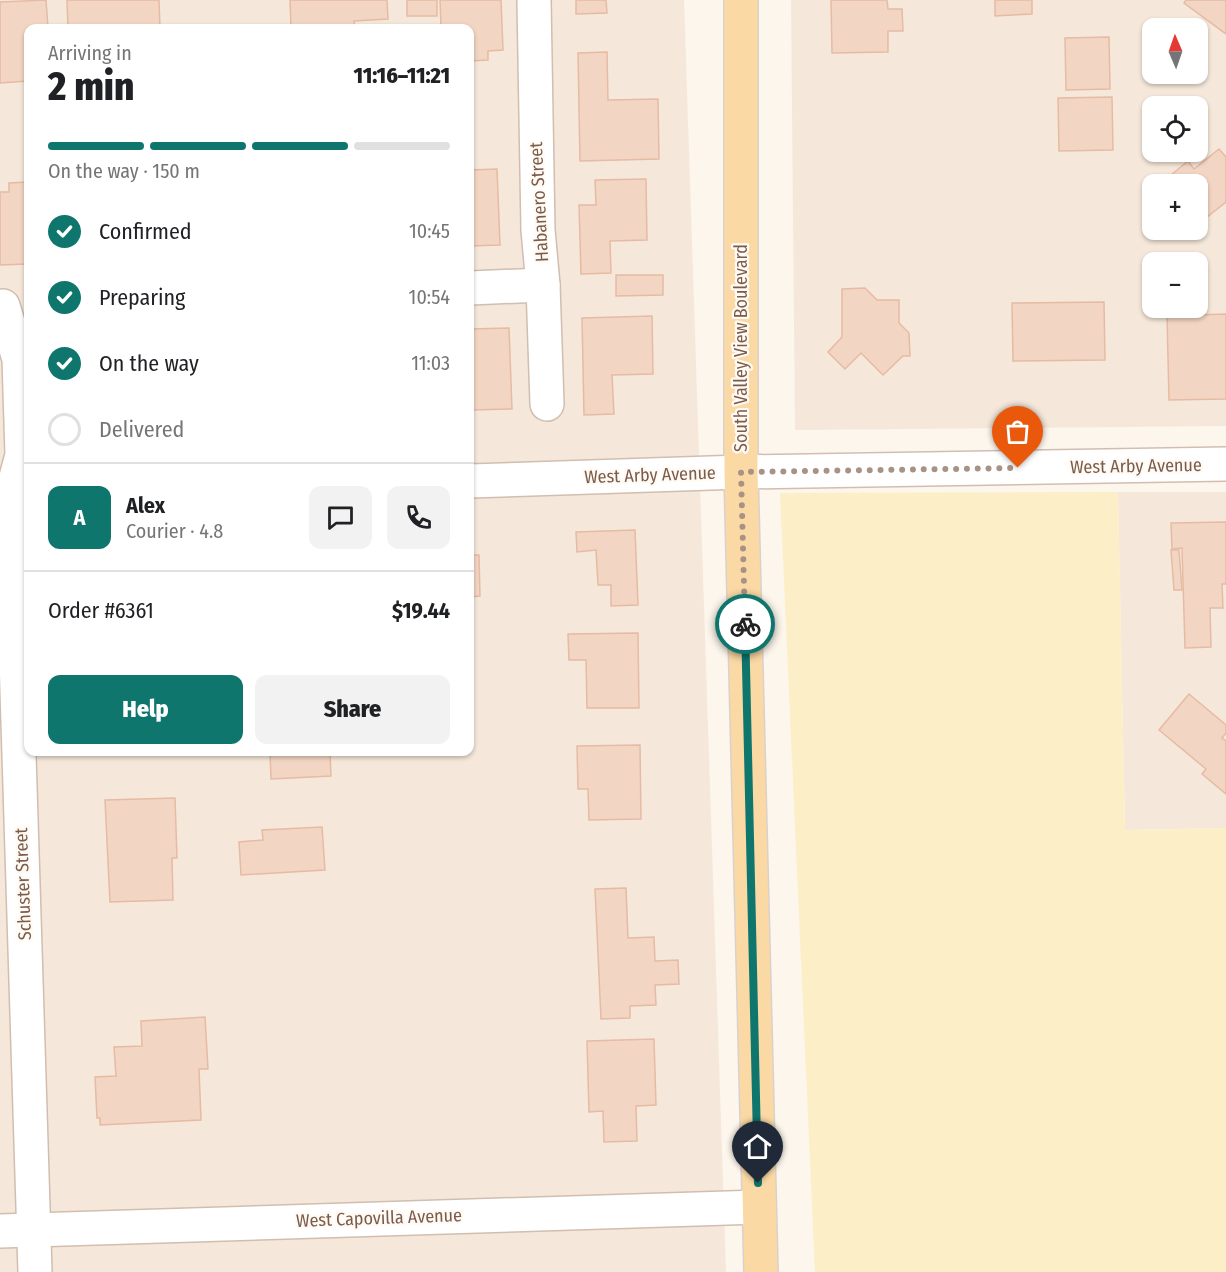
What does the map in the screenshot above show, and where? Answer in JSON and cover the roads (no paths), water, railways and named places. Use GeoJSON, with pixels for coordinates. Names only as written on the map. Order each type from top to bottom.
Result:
{"type":"FeatureCollection","features":[{"type":"Feature","properties":{"kind":"main road","name":"South Valley View Boulevard"},"geometry":{"type":"LineString","coordinates":[[741,0],[741,472],[761,1272]]}},
{"type":"Feature","properties":{"kind":"street","name":"Habanero Street"},"geometry":{"type":"LineString","coordinates":[[534,0],[538,230],[543,285],[547,404]]}},
{"type":"Feature","properties":{"kind":"street"},"geometry":{"type":"LineString","coordinates":[[474,288],[543,285]]}},
{"type":"Feature","properties":{"kind":"street","name":"Schuster Street"},"geometry":{"type":"LineString","coordinates":[[8,308],[19,359],[22,455],[10,491],[34,1272]]}},
{"type":"Feature","properties":{"kind":"street","name":"West Arby Avenue"},"geometry":{"type":"LineString","coordinates":[[474,481],[741,472],[1226,465]]}},
{"type":"Feature","properties":{"kind":"street","name":"West Capovilla Avenue"},"geometry":{"type":"LineString","coordinates":[[0,1230],[759,1207]]}}]}
